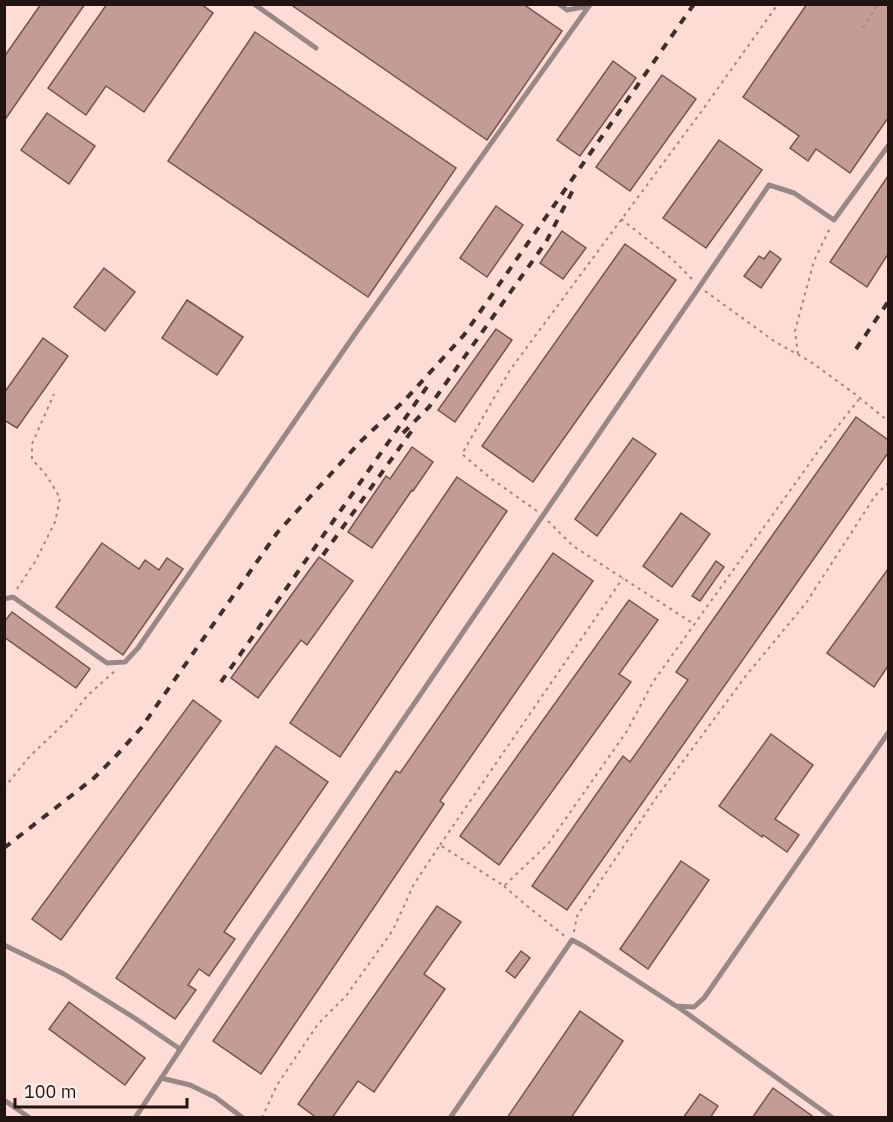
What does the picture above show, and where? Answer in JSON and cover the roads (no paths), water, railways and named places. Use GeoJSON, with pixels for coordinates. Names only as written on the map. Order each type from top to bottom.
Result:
{"type":"FeatureCollection","features":[{"type":"Feature","properties":{"kind":"lane"},"geometry":{"type":"LineString","coordinates":[[254,4],[316,48]]}},
{"type":"Feature","properties":{"kind":"lane"},"geometry":{"type":"LineString","coordinates":[[559,4],[567,10],[589,5]]}},
{"type":"Feature","properties":{"kind":"lane"},"geometry":{"type":"LineString","coordinates":[[4,599],[12,597],[107,663],[125,662],[138,648],[355,334],[589,5]]}},
{"type":"Feature","properties":{"kind":"lane"},"geometry":{"type":"LineString","coordinates":[[135,1118],[255,936],[769,185],[794,193],[834,220],[888,146]]}},
{"type":"Feature","properties":{"kind":"lane"},"geometry":{"type":"LineString","coordinates":[[676,1006],[694,1007],[704,998],[888,733]]}},
{"type":"Feature","properties":{"kind":"lane"},"geometry":{"type":"LineString","coordinates":[[450,1118],[572,940],[676,1006],[833,1118]]}},
{"type":"Feature","properties":{"kind":"lane"},"geometry":{"type":"LineString","coordinates":[[4,945],[64,974],[133,1017],[180,1050]]}},
{"type":"Feature","properties":{"kind":"lane"},"geometry":{"type":"LineString","coordinates":[[161,1078],[190,1085],[215,1097],[243,1118]]}},
{"type":"Feature","properties":{"kind":"lane"},"geometry":{"type":"LineString","coordinates":[[4,1101],[30,1118]]}},
{"type":"Feature","properties":{"kind":"railway"},"geometry":{"type":"LineString","coordinates":[[4,848],[94,778],[115,757],[141,728],[277,533],[360,442],[405,400],[464,335],[694,4]]}},
{"type":"Feature","properties":{"kind":"railway"},"geometry":{"type":"LineString","coordinates":[[403,433],[429,407],[546,242],[573,190]]}},
{"type":"Feature","properties":{"kind":"railway"},"geometry":{"type":"LineString","coordinates":[[856,349],[888,302]]}},
{"type":"Feature","properties":{"kind":"railway"},"geometry":{"type":"LineString","coordinates":[[221,682],[429,384]]}},
{"type":"Feature","properties":{"kind":"railway"},"geometry":{"type":"LineString","coordinates":[[323,555],[413,429]]}}]}
